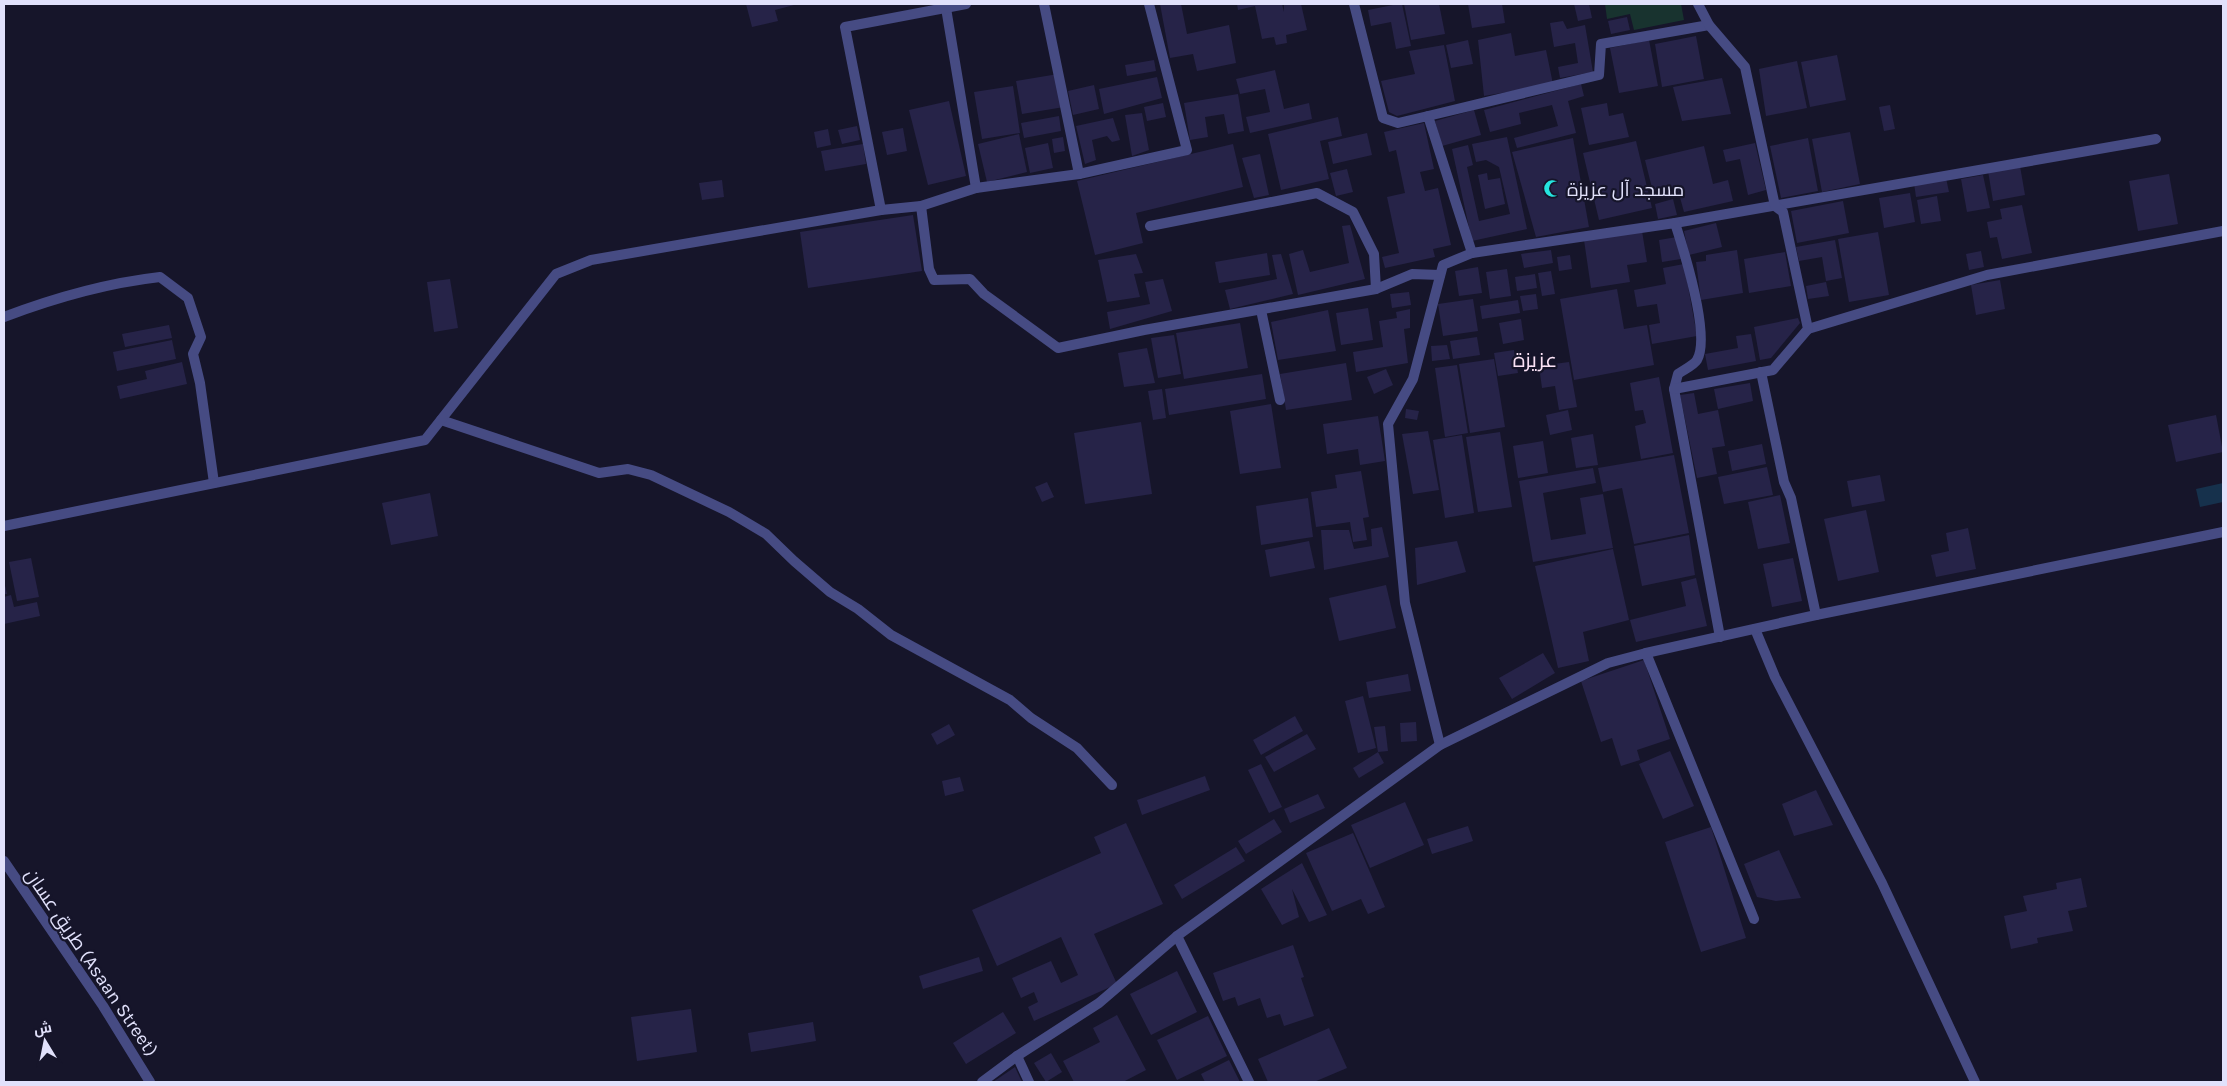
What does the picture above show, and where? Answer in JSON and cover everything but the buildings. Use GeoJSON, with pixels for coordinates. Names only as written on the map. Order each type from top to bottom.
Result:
{"type":"FeatureCollection","features":[{"type":"Feature","properties":{"kind":"street"},"geometry":{"type":"LineString","coordinates":[[881,210],[845,27],[966,4]]}},
{"type":"Feature","properties":{"kind":"street"},"geometry":{"type":"LineString","coordinates":[[1044,4],[1079,174]]}},
{"type":"Feature","properties":{"kind":"street"},"geometry":{"type":"LineString","coordinates":[[4,526],[425,440],[556,274],[591,260],[881,210],[921,206],[976,188],[1079,174],[1187,150],[1150,4]]}},
{"type":"Feature","properties":{"kind":"street"},"geometry":{"type":"LineString","coordinates":[[1354,4],[1383,118],[1398,123],[1599,75],[1601,44],[1709,25]]}},
{"type":"Feature","properties":{"kind":"street"},"geometry":{"type":"LineString","coordinates":[[1698,4],[1709,25],[1745,68],[1775,206],[1783,212],[1808,329]]}},
{"type":"Feature","properties":{"kind":"street"},"geometry":{"type":"LineString","coordinates":[[946,8],[976,188]]}},
{"type":"Feature","properties":{"kind":"street"},"geometry":{"type":"LineString","coordinates":[[1428,116],[1472,253]]}},
{"type":"Feature","properties":{"kind":"street"},"geometry":{"type":"LineString","coordinates":[[1440,745],[1405,603],[1388,424],[1413,379],[1443,265],[1472,253],[1675,224],[2156,139]]}},
{"type":"Feature","properties":{"kind":"street"},"geometry":{"type":"LineString","coordinates":[[1150,226],[1317,193],[1353,212],[1374,254],[1376,289]]}},
{"type":"Feature","properties":{"kind":"street"},"geometry":{"type":"LineString","coordinates":[[921,206],[930,269],[934,280],[970,279],[984,294],[1058,348],[1144,330],[1376,289],[1412,274],[1440,275]]}},
{"type":"Feature","properties":{"kind":"street"},"geometry":{"type":"LineString","coordinates":[[1675,224],[1690,270],[1702,344],[1696,361],[1678,374],[1674,389],[1720,637]]}},
{"type":"Feature","properties":{"kind":"street"},"geometry":{"type":"LineString","coordinates":[[1674,389],[1773,370],[1808,329],[1987,275],[2223,231]]}},
{"type":"Feature","properties":{"kind":"street"},"geometry":{"type":"LineString","coordinates":[[4,317],[35,305],[98,288],[131,280],[160,276],[188,298],[201,338],[193,354],[200,383],[214,483]]}},
{"type":"Feature","properties":{"kind":"street"},"geometry":{"type":"LineString","coordinates":[[1261,310],[1280,400]]}},
{"type":"Feature","properties":{"kind":"street"},"geometry":{"type":"LineString","coordinates":[[1761,372],[1784,482],[1791,498],[1816,615]]}},
{"type":"Feature","properties":{"kind":"street"},"geometry":{"type":"LineString","coordinates":[[441,420],[599,473],[628,469],[651,475],[729,512],[766,534],[830,592],[858,609],[892,635],[930,655],[960,675],[1010,700],[1031,718],[1077,748],[1112,785]]}},
{"type":"Feature","properties":{"kind":"street"},"geometry":{"type":"LineString","coordinates":[[982,1082],[1017,1056],[1099,1003],[1177,936],[1440,745],[1608,663],[1816,615],[2223,532]]}},
{"type":"Feature","properties":{"kind":"street"},"geometry":{"type":"LineString","coordinates":[[1755,629],[1774,677],[1882,883],[1975,1082]]}},
{"type":"Feature","properties":{"kind":"street"},"geometry":{"type":"LineString","coordinates":[[1646,653],[1754,918]]}},
{"type":"Feature","properties":{"kind":"street","name":"طريق عسان (Asaan Street)"},"geometry":{"type":"LineString","coordinates":[[4,862],[103,1006],[150,1082]]}},
{"type":"Feature","properties":{"kind":"street"},"geometry":{"type":"LineString","coordinates":[[1177,936],[1248,1082]]}},
{"type":"Feature","properties":{"kind":"street"},"geometry":{"type":"LineString","coordinates":[[1017,1056],[1029,1082]]}},
{"type":"Feature","properties":{"kind":"green space"},"geometry":{"type":"Polygon","coordinates":[[[1605,4],[1681,4],[1684,20],[1634,30],[1630,14],[1607,19],[1605,4]]]}},
{"type":"Feature","properties":{"kind":"water"},"geometry":{"type":"Polygon","coordinates":[[[2223,483],[2223,502],[2200,507],[2196,489],[2223,483]]]}},
{"type":"Feature","properties":{"kind":"place","name":"مسجد آل عزيزة"},"geometry":{"type":"Point","coordinates":[1553,189]}},
{"type":"Feature","properties":{"kind":"district","name":"عزيزة"},"geometry":{"type":"Point","coordinates":[1535,360]}}]}
